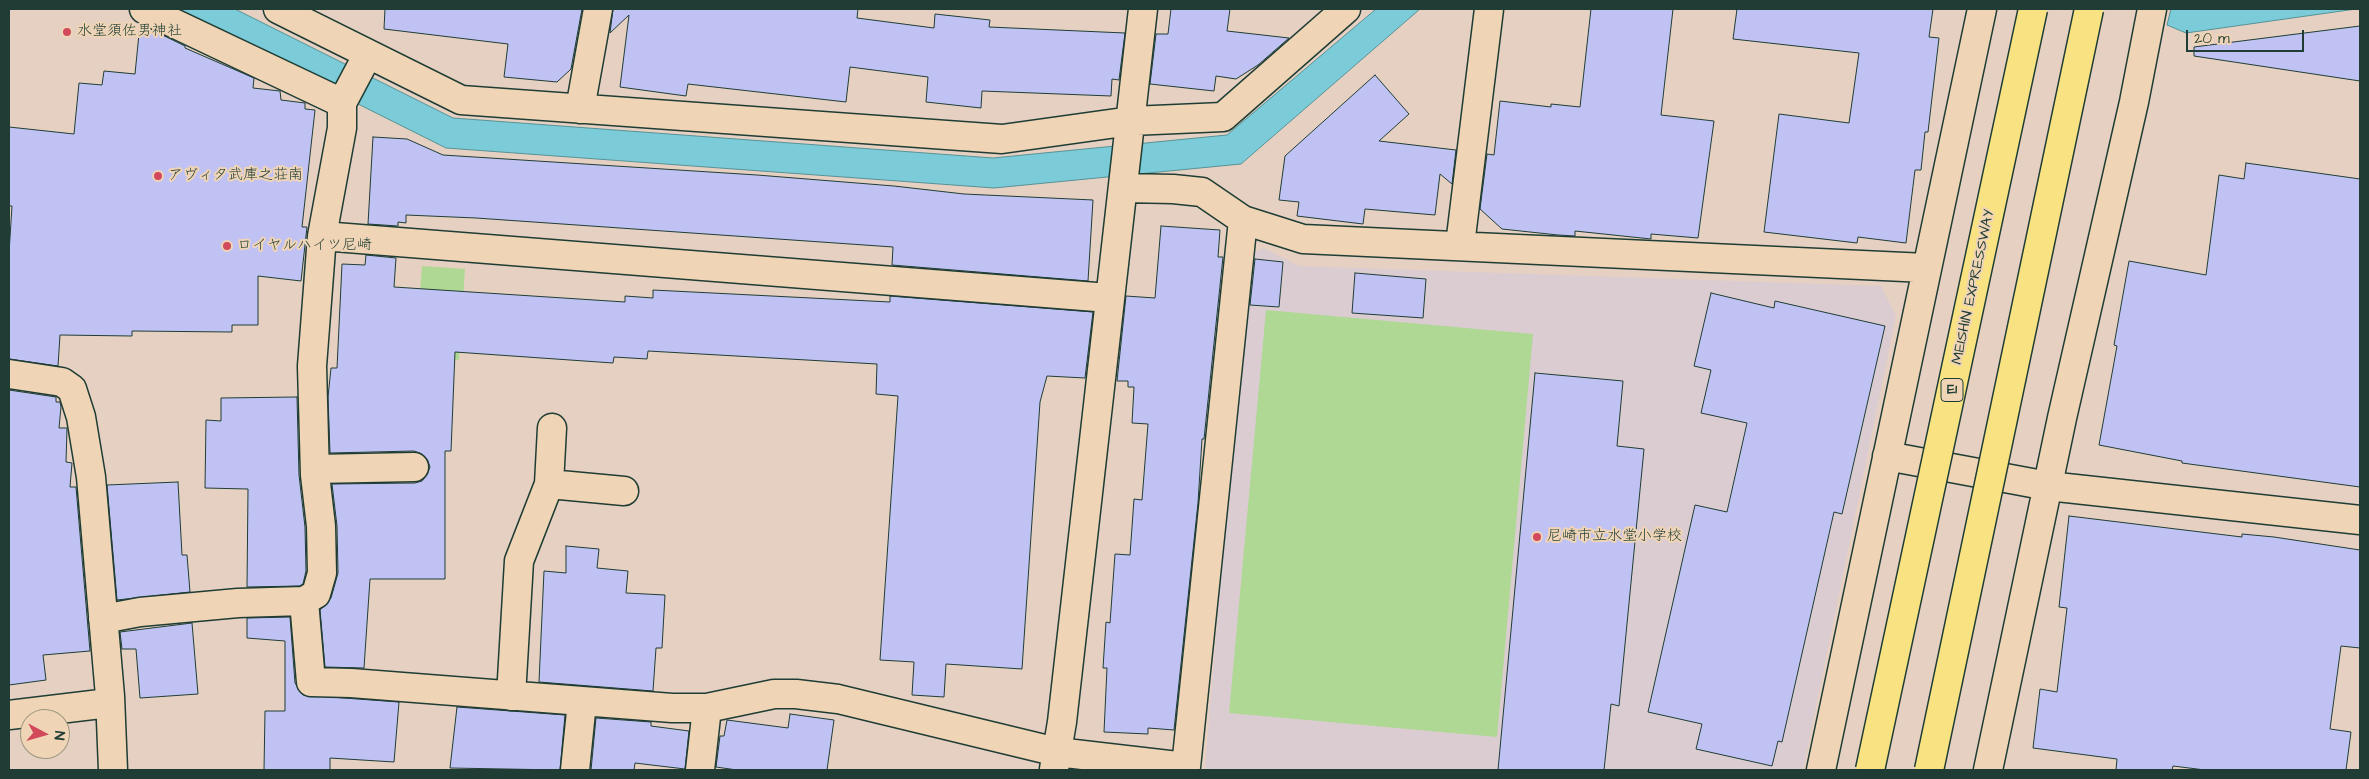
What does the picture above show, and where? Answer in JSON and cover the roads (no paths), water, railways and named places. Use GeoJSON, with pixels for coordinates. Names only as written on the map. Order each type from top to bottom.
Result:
{"type":"FeatureCollection","features":[{"type":"Feature","properties":{"kind":"highway","name":"MEISHIN EXPRESSWAY"},"geometry":{"type":"LineString","coordinates":[[1870,770],[2033,9]]}},
{"type":"Feature","properties":{"kind":"highway"},"geometry":{"type":"LineString","coordinates":[[1929,770],[2089,9]]}},
{"type":"Feature","properties":{"kind":"street"},"geometry":{"type":"LineString","coordinates":[[144,9],[342,103]]}},
{"type":"Feature","properties":{"kind":"street"},"geometry":{"type":"LineString","coordinates":[[278,9],[365,60],[461,100],[1002,139],[1130,131],[1223,117],[1346,9]]}},
{"type":"Feature","properties":{"kind":"street"},"geometry":{"type":"LineString","coordinates":[[580,109],[598,9]]}},
{"type":"Feature","properties":{"kind":"street"},"geometry":{"type":"LineString","coordinates":[[1055,761],[1143,9]]}},
{"type":"Feature","properties":{"kind":"street"},"geometry":{"type":"LineString","coordinates":[[1460,245],[1489,9]]}},
{"type":"Feature","properties":{"kind":"street"},"geometry":{"type":"LineString","coordinates":[[1821,770],[1982,9]]}},
{"type":"Feature","properties":{"kind":"street"},"geometry":{"type":"LineString","coordinates":[[1988,770],[2048,486],[2134,102],[2152,9]]}},
{"type":"Feature","properties":{"kind":"street"},"geometry":{"type":"LineString","coordinates":[[103,619],[140,612],[238,603],[304,601],[316,594],[322,573],[321,526],[315,469],[312,366],[322,236],[342,128],[342,103],[365,60]]}},
{"type":"Feature","properties":{"kind":"street"},"geometry":{"type":"LineString","coordinates":[[1124,183],[1202,192],[1243,220],[1303,239],[1926,268]]}},
{"type":"Feature","properties":{"kind":"street"},"geometry":{"type":"LineString","coordinates":[[304,601],[311,682],[351,683],[582,702],[707,708],[774,694],[838,699],[1055,761],[1186,767],[1243,220]]}},
{"type":"Feature","properties":{"kind":"street"},"geometry":{"type":"LineString","coordinates":[[322,236],[1109,298]]}},
{"type":"Feature","properties":{"kind":"street"},"geometry":{"type":"LineString","coordinates":[[9,374],[62,382],[72,389],[81,417],[91,478],[114,770]]}},
{"type":"Feature","properties":{"kind":"street"},"geometry":{"type":"LineString","coordinates":[[511,696],[519,561],[549,484],[552,428]]}},
{"type":"Feature","properties":{"kind":"street"},"geometry":{"type":"LineString","coordinates":[[1887,456],[2048,486],[2360,520]]}},
{"type":"Feature","properties":{"kind":"street"},"geometry":{"type":"LineString","coordinates":[[315,469],[414,467]]}},
{"type":"Feature","properties":{"kind":"street"},"geometry":{"type":"LineString","coordinates":[[549,484],[624,491]]}},
{"type":"Feature","properties":{"kind":"street"},"geometry":{"type":"LineString","coordinates":[[575,770],[582,702]]}},
{"type":"Feature","properties":{"kind":"street"},"geometry":{"type":"LineString","coordinates":[[9,715],[109,703]]}},
{"type":"Feature","properties":{"kind":"street"},"geometry":{"type":"LineString","coordinates":[[700,770],[707,708]]}},
{"type":"Feature","properties":{"kind":"water"},"geometry":{"type":"Polygon","coordinates":[[[168,9],[235,9],[453,118],[993,158],[1227,135],[1376,9],[1420,9],[1241,164],[994,188],[446,148],[168,9]]]}},
{"type":"Feature","properties":{"kind":"water"},"geometry":{"type":"Polygon","coordinates":[[[2171,9],[2356,9],[2186,33],[2167,25],[2171,9]]]}},
{"type":"Feature","properties":{"kind":"place","name":"水堂須佐男神社"},"geometry":{"type":"Point","coordinates":[67,32]}},
{"type":"Feature","properties":{"kind":"place","name":"アヴィタ武庫之荘南"},"geometry":{"type":"Point","coordinates":[158,176]}},
{"type":"Feature","properties":{"kind":"place","name":"ロイヤルハイツ尼崎"},"geometry":{"type":"Point","coordinates":[227,246]}},
{"type":"Feature","properties":{"kind":"place","name":"尼崎市立水堂小学校"},"geometry":{"type":"Point","coordinates":[1537,537]}}]}
